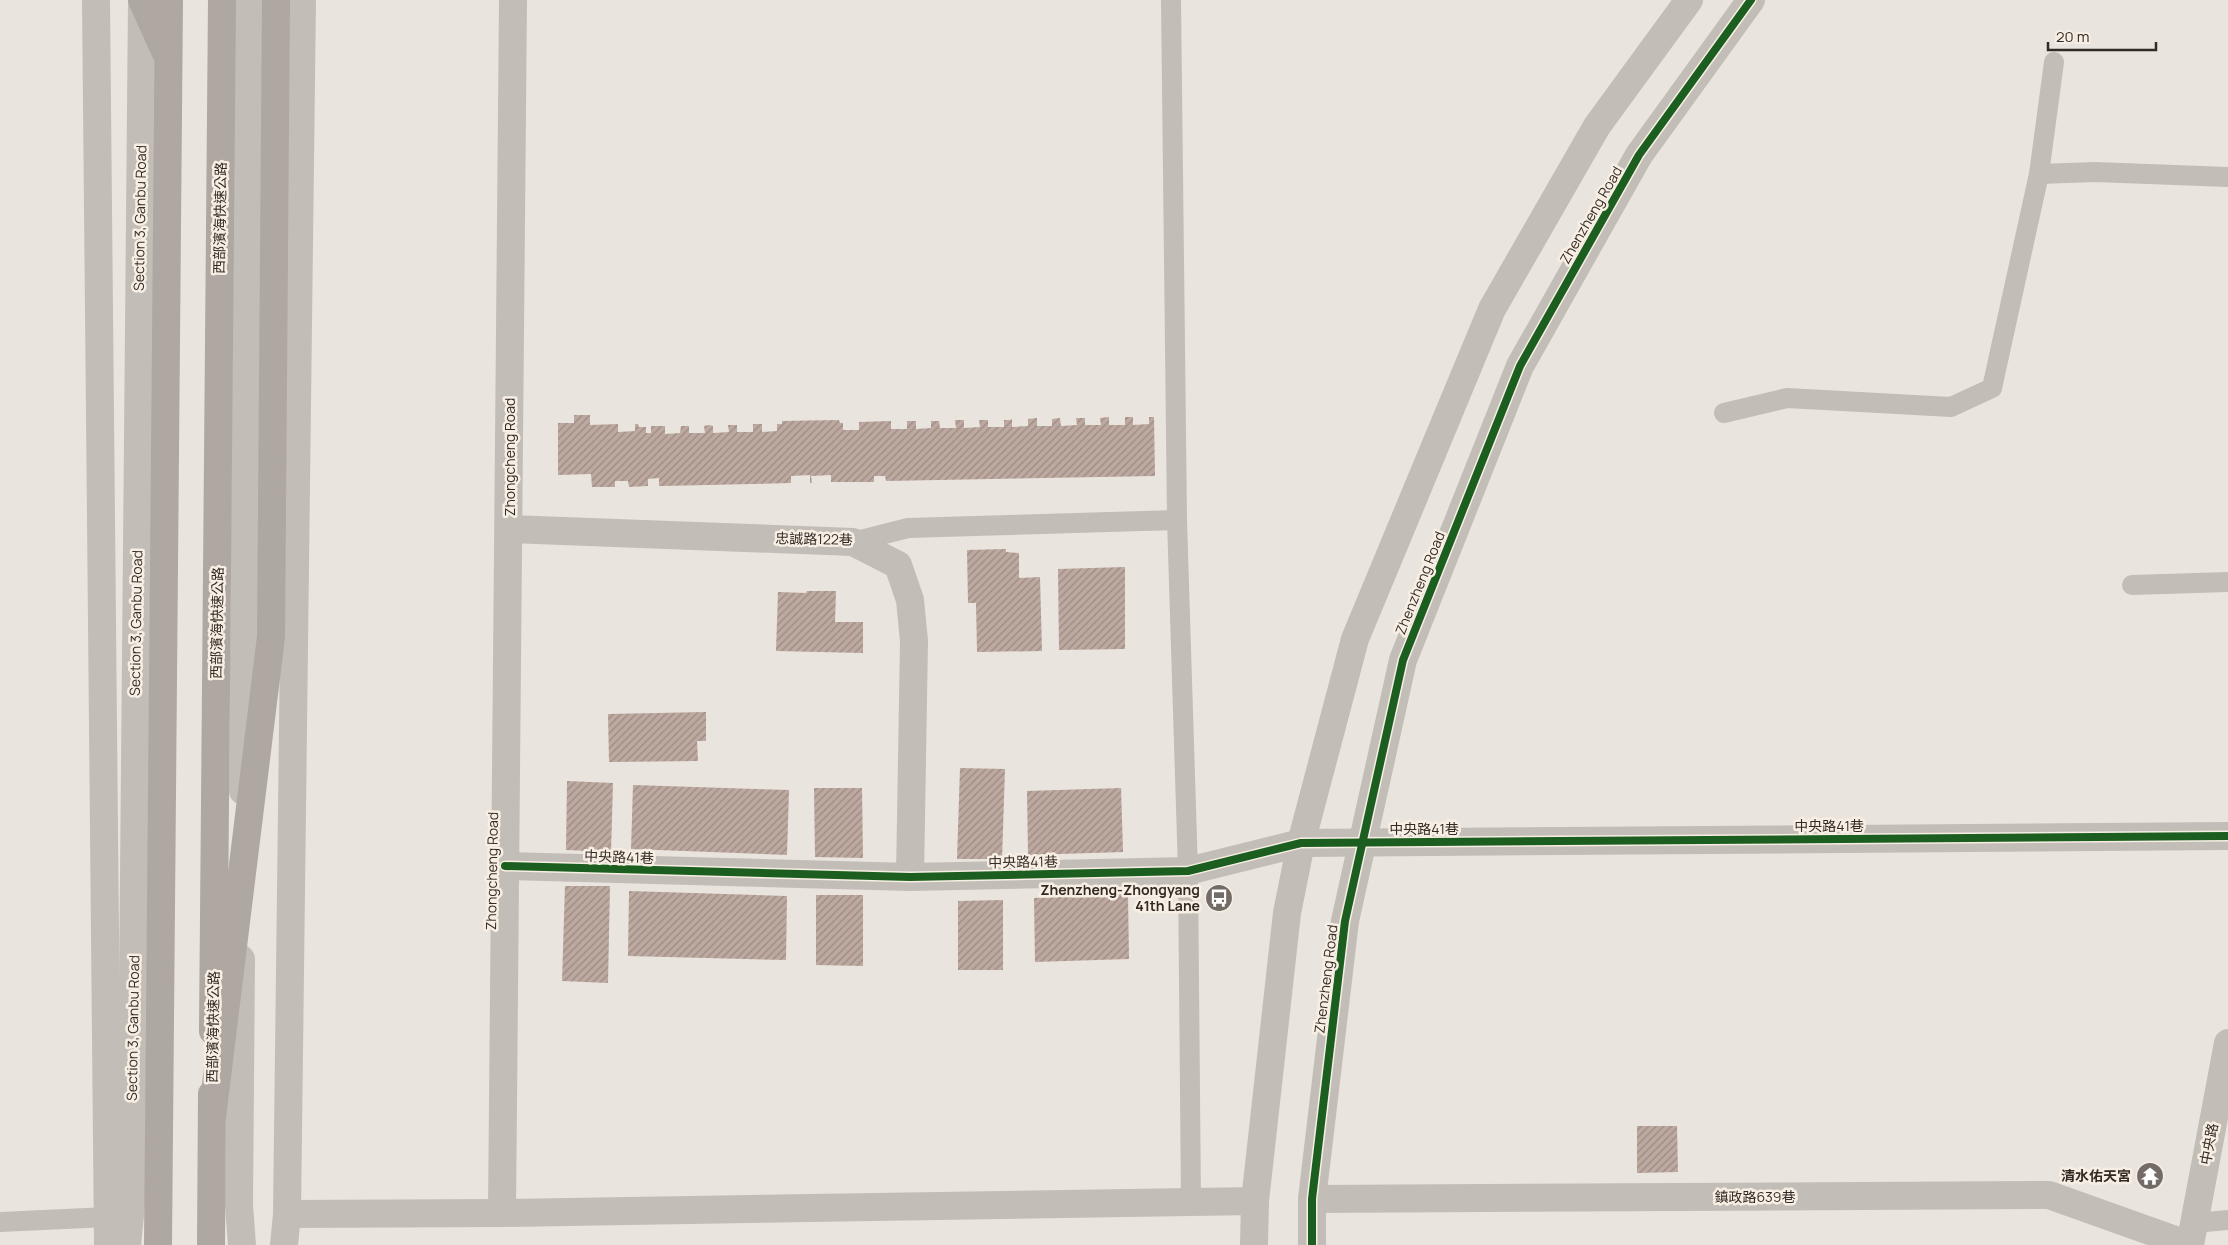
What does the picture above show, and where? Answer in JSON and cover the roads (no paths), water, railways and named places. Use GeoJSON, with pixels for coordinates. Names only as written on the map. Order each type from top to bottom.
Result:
{"type":"FeatureCollection","features":[{"type":"Feature","properties":{"kind":"highway"},"geometry":{"type":"LineString","coordinates":[[142,0],[168,59]]}},
{"type":"Feature","properties":{"kind":"highway"},"geometry":{"type":"LineString","coordinates":[[158,1245],[169,0]]}},
{"type":"Feature","properties":{"kind":"highway","name":"西部濱海快速公路"},"geometry":{"type":"LineString","coordinates":[[211,1245],[222,0]]}},
{"type":"Feature","properties":{"kind":"highway"},"geometry":{"type":"LineString","coordinates":[[212,1117],[271,637],[276,0]]}},
{"type":"Feature","properties":{"kind":"street","name":"Section 3, Ganbu Road"},"geometry":{"type":"LineString","coordinates":[[96,0],[108,1245]]}},
{"type":"Feature","properties":{"kind":"street","name":"Section 3, Ganbu Road"},"geometry":{"type":"LineString","coordinates":[[127,1245],[131,1205],[142,0]]}},
{"type":"Feature","properties":{"kind":"street"},"geometry":{"type":"LineString","coordinates":[[242,1245],[239,1205],[250,0]]}},
{"type":"Feature","properties":{"kind":"street"},"geometry":{"type":"LineString","coordinates":[[284,1245],[287,1214],[302,0]]}},
{"type":"Feature","properties":{"kind":"street","name":"Zhongcheng Road"},"geometry":{"type":"LineString","coordinates":[[502,1213],[510,529],[513,0]]}},
{"type":"Feature","properties":{"kind":"street"},"geometry":{"type":"LineString","coordinates":[[1254,1245],[1255,1201],[1287,913],[1301,843],[1355,640],[1492,308],[1597,126],[1689,0]]}},
{"type":"Feature","properties":{"kind":"street","name":"Zhenzheng Road"},"geometry":{"type":"LineString","coordinates":[[1312,1245],[1312,1199],[1345,921],[1403,660],[1520,366],[1639,155],[1751,0]]}},
{"type":"Feature","properties":{"kind":"street","name":"忠誠路122巷"},"geometry":{"type":"LineString","coordinates":[[510,529],[853,542]]}},
{"type":"Feature","properties":{"kind":"street"},"geometry":{"type":"LineString","coordinates":[[853,542],[898,565],[910,600],[914,641],[910,877]]}},
{"type":"Feature","properties":{"kind":"street","name":"中央路41巷"},"geometry":{"type":"LineString","coordinates":[[505,866],[910,877],[1188,871],[1301,843],[2228,836]]}},
{"type":"Feature","properties":{"kind":"street","name":"中央路"},"geometry":{"type":"LineString","coordinates":[[2191,1238],[2228,1043]]}},
{"type":"Feature","properties":{"kind":"street","name":"鎮政路639巷"},"geometry":{"type":"LineString","coordinates":[[1312,1199],[2049,1195],[2191,1238]]}},
{"type":"Feature","properties":{"kind":"street"},"geometry":{"type":"LineString","coordinates":[[287,1214],[502,1213],[1255,1201]]}},
{"type":"Feature","properties":{"kind":"lane"},"geometry":{"type":"LineString","coordinates":[[1171,0],[1177,520],[1188,871],[1191,1202]]}},
{"type":"Feature","properties":{"kind":"lane"},"geometry":{"type":"LineString","coordinates":[[1724,413],[1787,398],[1951,407],[1992,388],[2039,174],[2054,62]]}},
{"type":"Feature","properties":{"kind":"lane"},"geometry":{"type":"LineString","coordinates":[[2039,174],[2095,172],[2228,177]]}},
{"type":"Feature","properties":{"kind":"lane","name":"忠誠路122巷"},"geometry":{"type":"LineString","coordinates":[[853,542],[908,528],[1177,520]]}},
{"type":"Feature","properties":{"kind":"lane"},"geometry":{"type":"LineString","coordinates":[[2132,585],[2228,582]]}},
{"type":"Feature","properties":{"kind":"lane"},"geometry":{"type":"LineString","coordinates":[[0,1222],[108,1217]]}},
{"type":"Feature","properties":{"kind":"lane"},"geometry":{"type":"LineString","coordinates":[[2191,1238],[2228,1220]]}},
{"type":"Feature","properties":{"kind":"place","name":"Zhenzheng-Zhongyang 41th Lane"},"geometry":{"type":"Point","coordinates":[1219,898]}},
{"type":"Feature","properties":{"kind":"place","name":"清水佑天宮"},"geometry":{"type":"Point","coordinates":[2150,1176]}}]}
